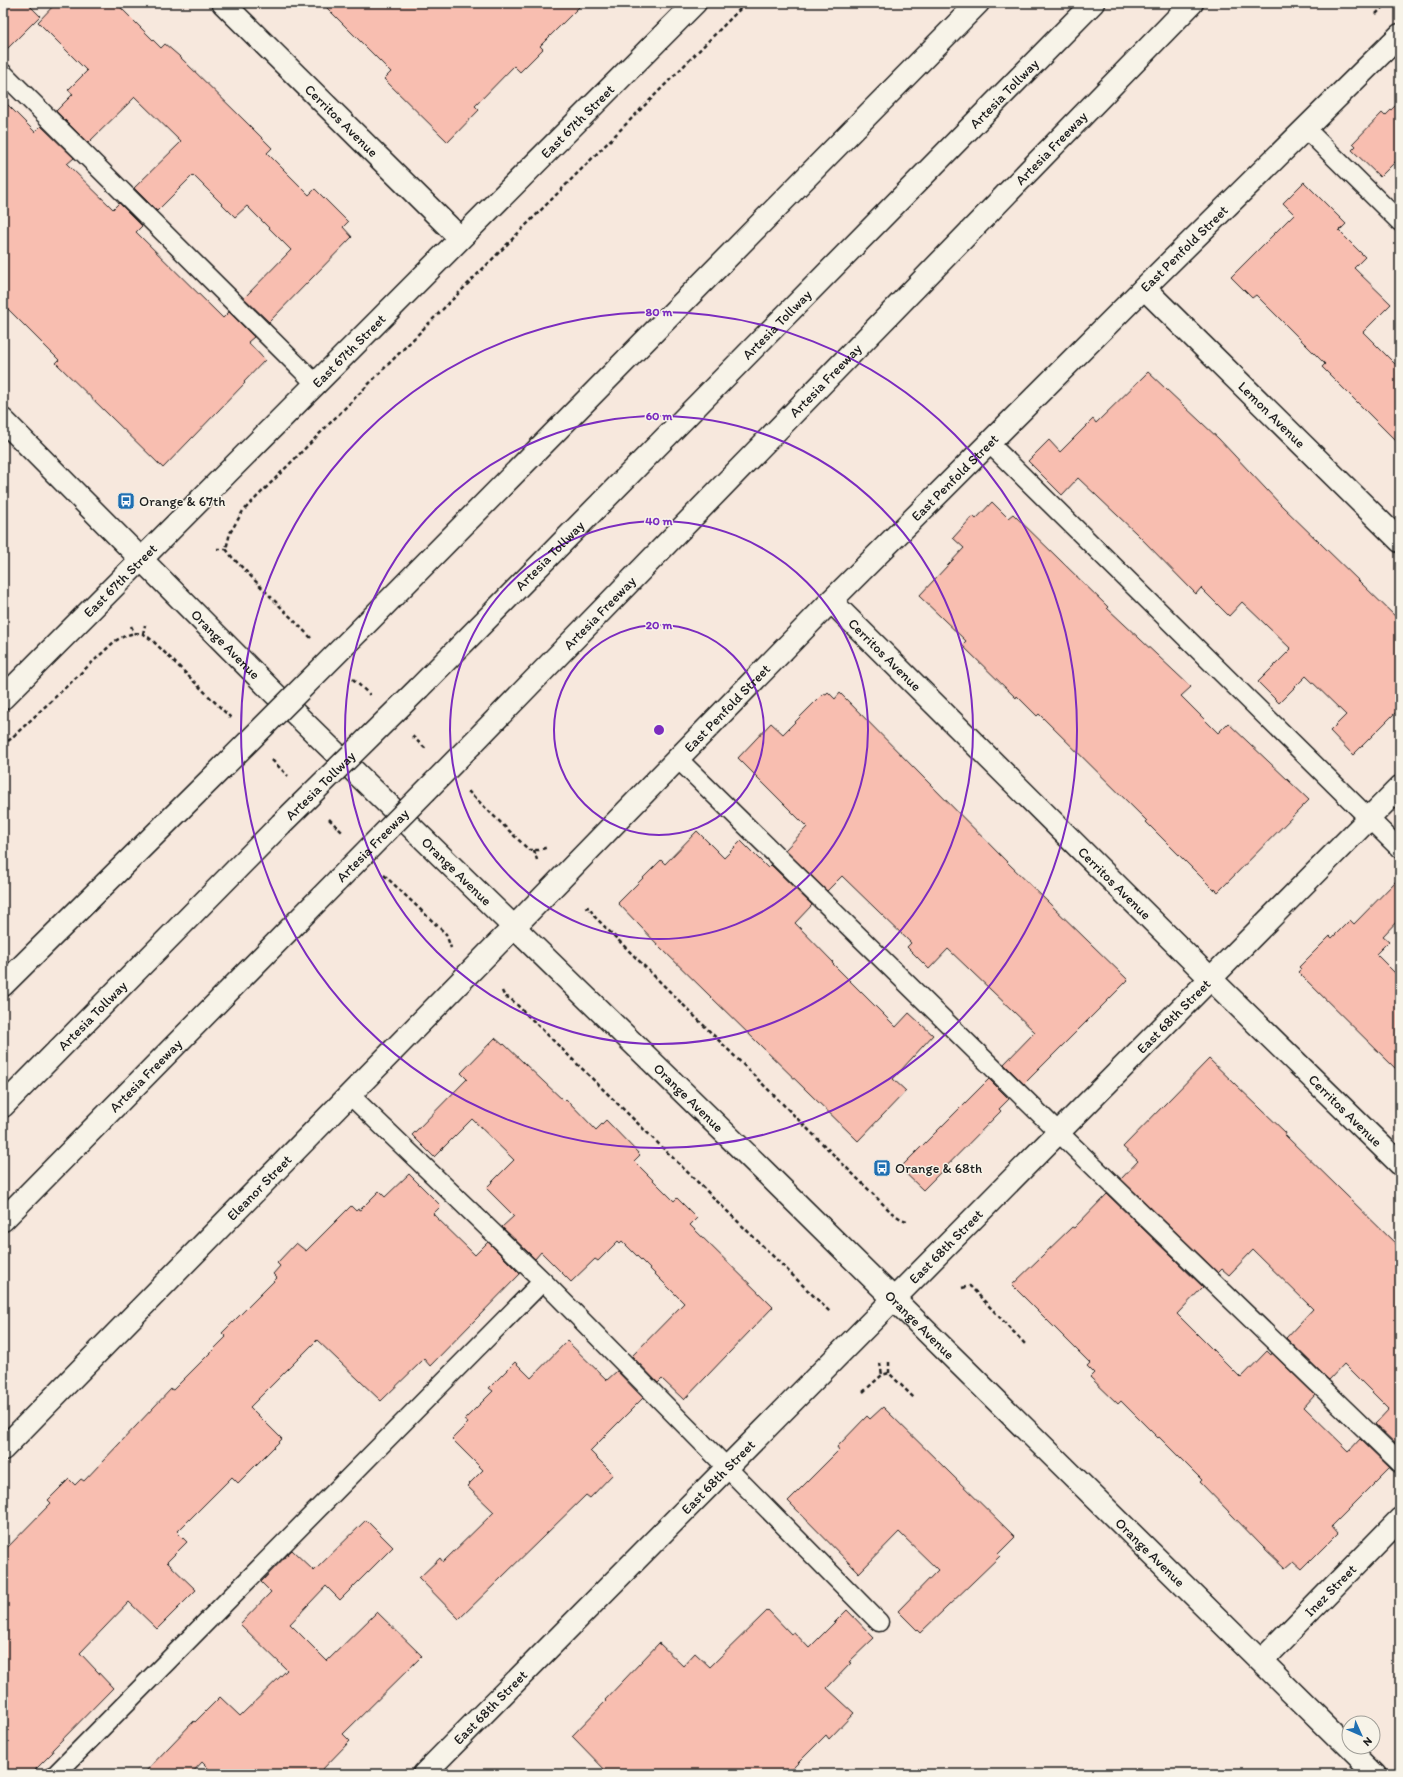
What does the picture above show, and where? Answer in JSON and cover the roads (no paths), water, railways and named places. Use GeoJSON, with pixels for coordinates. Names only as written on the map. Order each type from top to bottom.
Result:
{"type":"FeatureCollection","features":[{"type":"Feature","properties":{"kind":"main road","name":"Cerritos Avenue"},"geometry":{"type":"LineString","coordinates":[[223,3],[460,238]]}},
{"type":"Feature","properties":{"kind":"main road","name":"East 67th Street"},"geometry":{"type":"LineString","coordinates":[[3,698],[695,3]]}},
{"type":"Feature","properties":{"kind":"main road"},"geometry":{"type":"LineString","coordinates":[[3,985],[359,631],[978,3]]}},
{"type":"Feature","properties":{"kind":"main road","name":"Artesia Tollway"},"geometry":{"type":"LineString","coordinates":[[3,1106],[281,824],[418,688],[1093,3]]}},
{"type":"Feature","properties":{"kind":"main road","name":"Artesia Freeway"},"geometry":{"type":"LineString","coordinates":[[3,1220],[472,744],[1192,3]]}},
{"type":"Feature","properties":{"kind":"main road","name":"East Penfold Street"},"geometry":{"type":"LineString","coordinates":[[515,926],[831,601],[1400,35]]}},
{"type":"Feature","properties":{"kind":"main road","name":"Lemon Avenue"},"geometry":{"type":"LineString","coordinates":[[1144,288],[1400,541]]}},
{"type":"Feature","properties":{"kind":"main road","name":"Orange Avenue"},"geometry":{"type":"LineString","coordinates":[[3,420],[273,692],[515,926],[894,1298],[1375,1774]]}},
{"type":"Feature","properties":{"kind":"main road","name":"Cerritos Avenue"},"geometry":{"type":"LineString","coordinates":[[831,601],[1211,979],[1400,1164]]}},
{"type":"Feature","properties":{"kind":"main road","name":"East 68th Street"},"geometry":{"type":"LineString","coordinates":[[424,1774],[1400,787]]}},
{"type":"Feature","properties":{"kind":"main road","name":"Eleanor Street"},"geometry":{"type":"LineString","coordinates":[[3,1449],[515,926]]}},
{"type":"Feature","properties":{"kind":"main road","name":"Inez Street"},"geometry":{"type":"LineString","coordinates":[[1261,1661],[1400,1519]]}},
{"type":"Feature","properties":{"kind":"lane"},"geometry":{"type":"LineString","coordinates":[[3,73],[315,383]]}},
{"type":"Feature","properties":{"kind":"lane"},"geometry":{"type":"LineString","coordinates":[[1306,128],[1400,222]]}},
{"type":"Feature","properties":{"kind":"lane"},"geometry":{"type":"LineString","coordinates":[[989,443],[1400,849]]}},
{"type":"Feature","properties":{"kind":"lane"},"geometry":{"type":"LineString","coordinates":[[678,759],[1400,1464]]}},
{"type":"Feature","properties":{"kind":"lane"},"geometry":{"type":"LineString","coordinates":[[350,1095],[543,1281],[878,1622]]}},
{"type":"Feature","properties":{"kind":"lane"},"geometry":{"type":"LineString","coordinates":[[56,1774],[543,1281]]}},
{"type":"Feature","properties":{"kind":"place","name":"Orange & 67th"},"geometry":{"type":"Point","coordinates":[126,501]}},
{"type":"Feature","properties":{"kind":"place","name":"Orange & 68th"},"geometry":{"type":"Point","coordinates":[882,1168]}}]}
